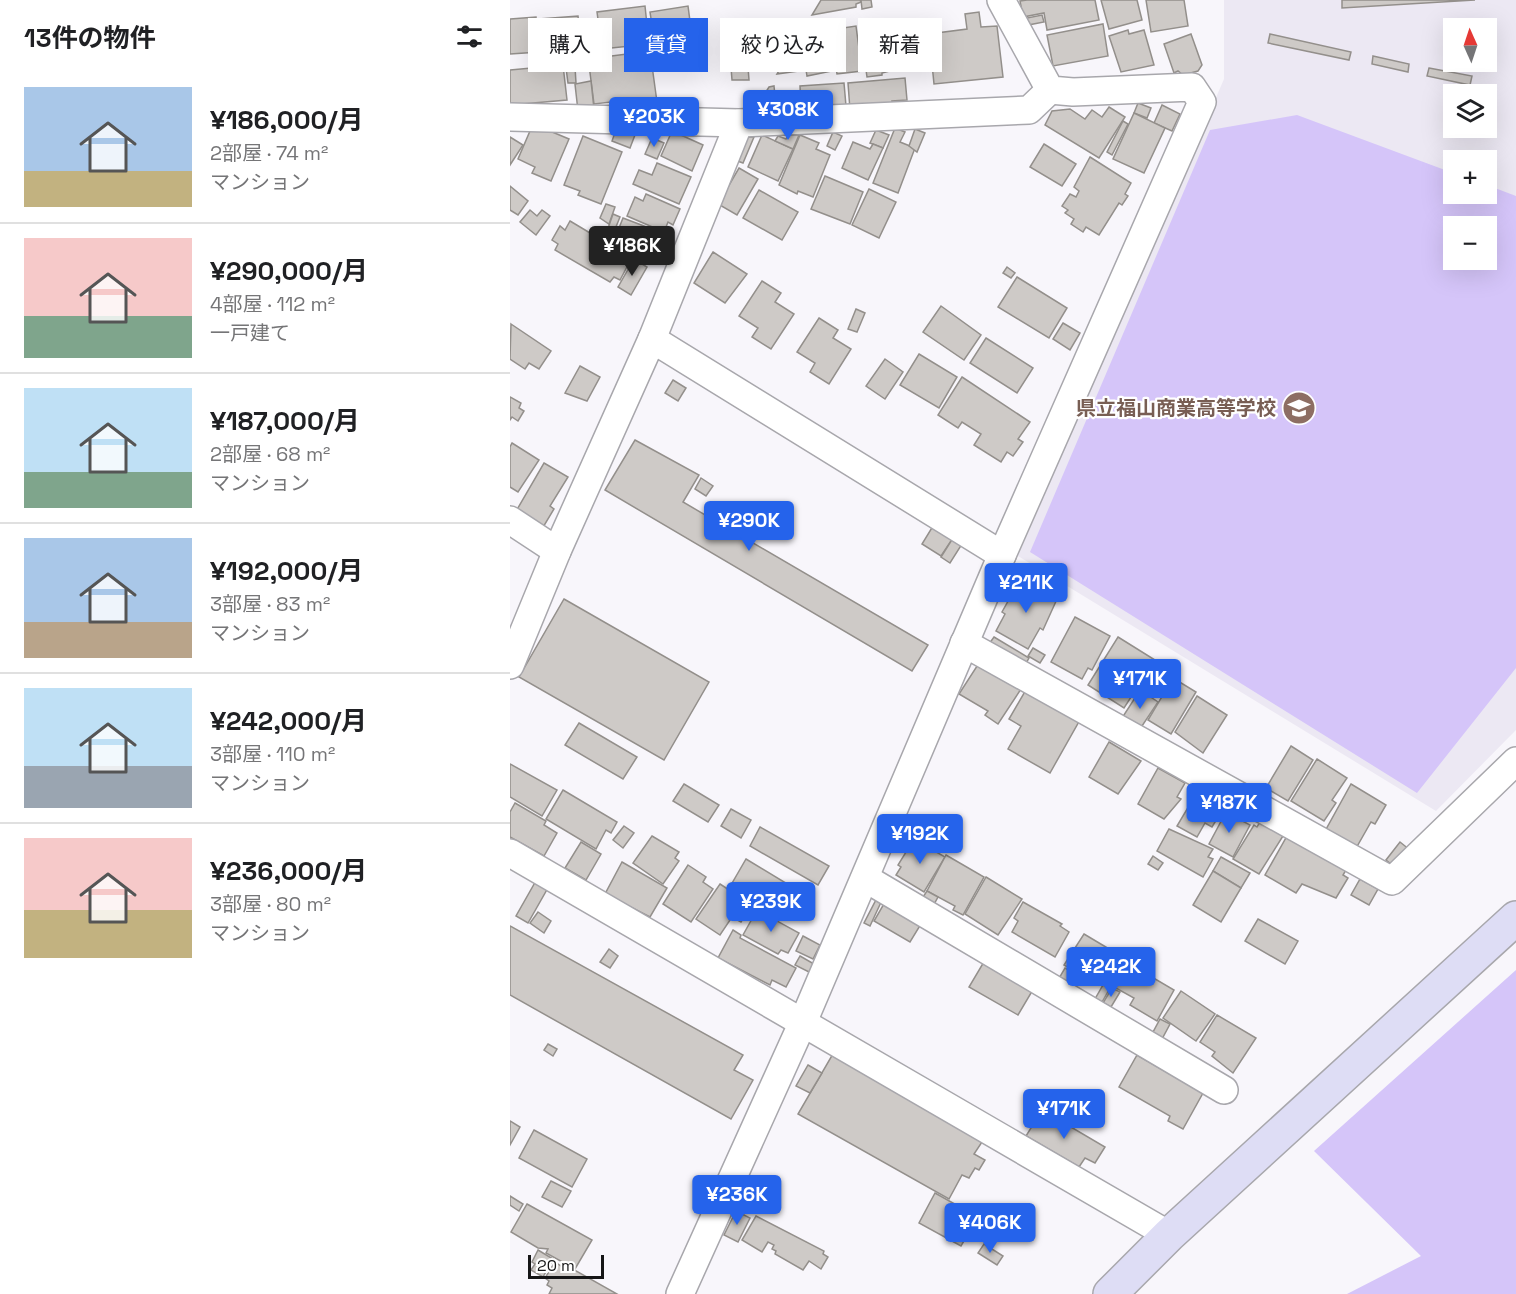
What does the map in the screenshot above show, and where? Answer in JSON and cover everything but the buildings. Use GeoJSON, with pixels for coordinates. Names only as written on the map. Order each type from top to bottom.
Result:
{"type":"FeatureCollection","features":[{"type":"Feature","properties":{"kind":"street"},"geometry":{"type":"LineString","coordinates":[[1001,0],[1050,90]]}},
{"type":"Feature","properties":{"kind":"street"},"geometry":{"type":"LineString","coordinates":[[510,117],[739,123],[1029,110],[1050,90],[1073,92],[1192,87],[1202,102],[1002,555],[803,1022],[680,1294]]}},
{"type":"Feature","properties":{"kind":"street"},"geometry":{"type":"LineString","coordinates":[[510,665],[557,551],[652,339],[739,123]]}},
{"type":"Feature","properties":{"kind":"street"},"geometry":{"type":"LineString","coordinates":[[652,339],[1002,555]]}},
{"type":"Feature","properties":{"kind":"street"},"geometry":{"type":"LineString","coordinates":[[510,520],[557,551]]}},
{"type":"Feature","properties":{"kind":"street"},"geometry":{"type":"LineString","coordinates":[[964,643],[1392,881],[1516,761]]}},
{"type":"Feature","properties":{"kind":"street"},"geometry":{"type":"LineString","coordinates":[[510,852],[1169,1235]]}},
{"type":"Feature","properties":{"kind":"street"},"geometry":{"type":"LineString","coordinates":[[865,878],[1224,1090]]}},
{"type":"Feature","properties":{"kind":"street"},"geometry":{"type":"LineString","coordinates":[[1110,1294],[1169,1235],[1516,918]]}},
{"type":"Feature","properties":{"kind":"shaded area","name":"県立福山商業高等学校"},"geometry":{"type":"Polygon","coordinates":[[[1224,0],[1516,0],[1516,730],[1436,811],[1018,556],[1224,79],[1224,0]]]}},
{"type":"Feature","properties":{"kind":"shaded area","name":"県立福山商業高等学校"},"geometry":{"type":"Polygon","coordinates":[[[1297,115],[1443,169],[1443,204],[1497,204],[1497,189],[1516,196],[1516,668],[1417,793],[1030,552],[1210,130],[1297,115]]]}},
{"type":"Feature","properties":{"kind":"shaded area"},"geometry":{"type":"Polygon","coordinates":[[[1516,970],[1516,1294],[1347,1294],[1421,1256],[1314,1151],[1516,970]]]}},
{"type":"Feature","properties":{"kind":"place","name":"県立福山商業高等学校"},"geometry":{"type":"Point","coordinates":[1299,408]}}]}
